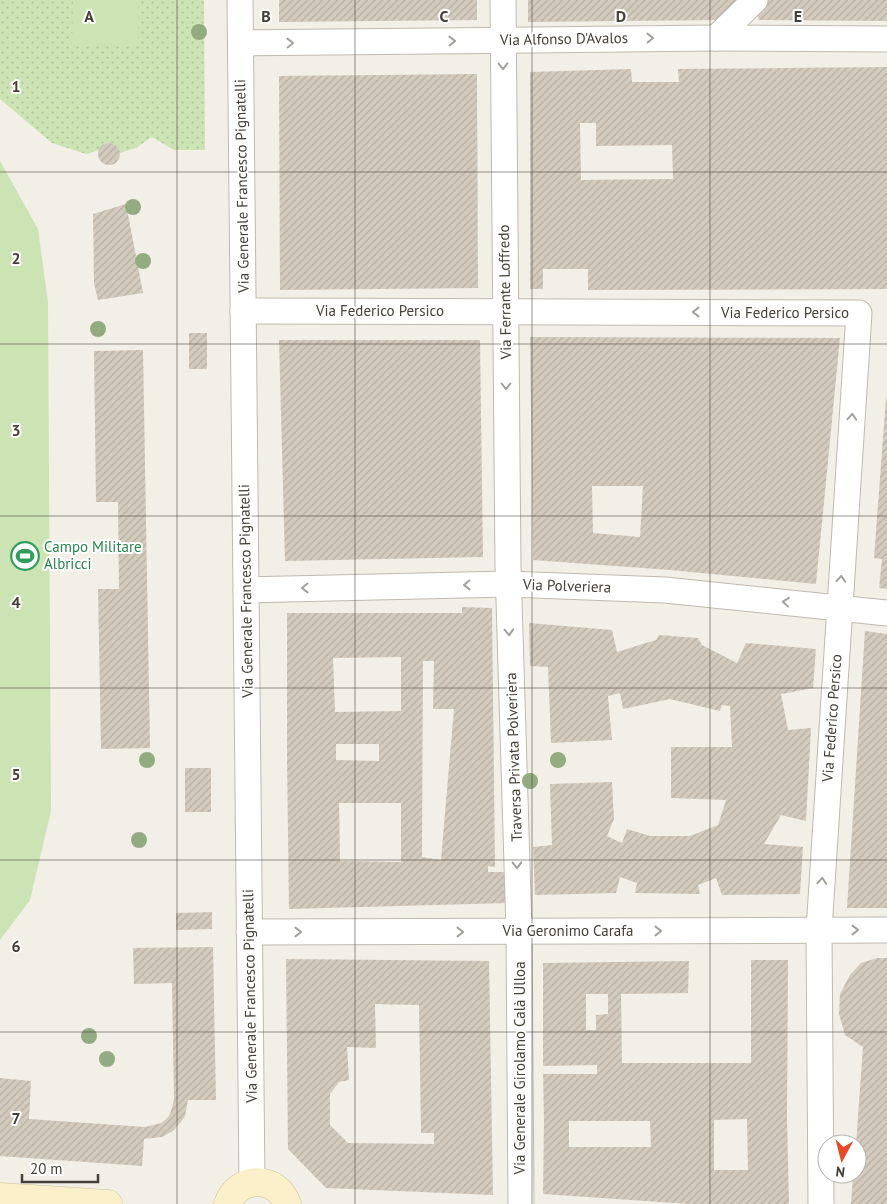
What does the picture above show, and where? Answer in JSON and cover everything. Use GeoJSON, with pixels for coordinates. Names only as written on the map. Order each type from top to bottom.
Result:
{"type":"FeatureCollection","features":[{"type":"Feature","properties":{"kind":"street","name":"Via Generale Francesco Pignatelli"},"geometry":{"type":"LineString","coordinates":[[240,0],[252,1183]]}},
{"type":"Feature","properties":{"kind":"street","name":"Via Ferrante Loffredo"},"geometry":{"type":"LineString","coordinates":[[503,0],[508,584]]}},
{"type":"Feature","properties":{"kind":"street"},"geometry":{"type":"LineString","coordinates":[[716,38],[755,0]]}},
{"type":"Feature","properties":{"kind":"street","name":"Via Alfonso D'Avalos"},"geometry":{"type":"LineString","coordinates":[[241,43],[716,38],[886,39]]}},
{"type":"Feature","properties":{"kind":"street","name":"Via Federico Persico"},"geometry":{"type":"LineString","coordinates":[[243,311],[859,313],[819,930],[821,1204]]}},
{"type":"Feature","properties":{"kind":"street","name":"Via Polveriera"},"geometry":{"type":"LineString","coordinates":[[246,590],[508,584],[665,590],[887,613]]}},
{"type":"Feature","properties":{"kind":"street","name":"Traversa Privata Polveriera"},"geometry":{"type":"LineString","coordinates":[[508,584],[519,931]]}},
{"type":"Feature","properties":{"kind":"street","name":"Via Geronimo Carafa"},"geometry":{"type":"LineString","coordinates":[[249,932],[887,930]]}},
{"type":"Feature","properties":{"kind":"street","name":"Via Generale Girolamo Calà Ulloa"},"geometry":{"type":"LineString","coordinates":[[519,931],[521,1204]]}},
{"type":"Feature","properties":{"kind":"street"},"geometry":{"type":"LineString","coordinates":[[228,1204],[235,1191],[242,1186],[258,1182],[271,1185],[282,1194],[287,1204]]}},
{"type":"Feature","properties":{"kind":"street"},"geometry":{"type":"LineString","coordinates":[[0,1197],[108,1204]]}},
{"type":"Feature","properties":{"kind":"green space"},"geometry":{"type":"Polygon","coordinates":[[[0,0],[73,0],[73,45],[138,46],[138,0],[204,0],[205,150],[174,150],[152,137],[136,148],[120,153],[118,147],[112,143],[86,154],[52,143],[0,99],[0,0]]]}},
{"type":"Feature","properties":{"kind":"green space"},"geometry":{"type":"Polygon","coordinates":[[[73,0],[138,0],[138,46],[72,46],[73,0]]]}},
{"type":"Feature","properties":{"kind":"green space","name":"Campo Militare Albricci"},"geometry":{"type":"Polygon","coordinates":[[[0,161],[38,229],[48,302],[51,811],[30,900],[0,940],[0,161]]]}},
{"type":"Feature","properties":{"kind":"building"},"geometry":{"type":"Polygon","coordinates":[[[279,0],[477,0],[477,20],[279,22],[279,0]]]}},
{"type":"Feature","properties":{"kind":"building"},"geometry":{"type":"Polygon","coordinates":[[[528,0],[737,0],[716,20],[528,22],[528,0]]]}},
{"type":"Feature","properties":{"kind":"building"},"geometry":{"type":"Polygon","coordinates":[[[768,0],[887,0],[887,21],[759,20],[756,11],[768,0]]]}},
{"type":"Feature","properties":{"kind":"building"},"geometry":{"type":"Polygon","coordinates":[[[887,67],[887,289],[588,290],[588,269],[543,269],[543,289],[530,289],[530,72],[631,69],[632,82],[679,82],[678,69],[887,67]],[[580,123],[581,180],[673,179],[672,145],[596,146],[596,123],[580,123]]]}},
{"type":"Feature","properties":{"kind":"building"},"geometry":{"type":"Polygon","coordinates":[[[477,74],[478,288],[280,290],[279,76],[477,74]]]}},
{"type":"Feature","properties":{"kind":"building"},"geometry":{"type":"Polygon","coordinates":[[[109,143],[117,146],[120,154],[117,162],[109,165],[101,162],[98,154],[101,146],[109,143]]]}},
{"type":"Feature","properties":{"kind":"building"},"geometry":{"type":"Polygon","coordinates":[[[126,204],[143,293],[98,300],[94,284],[93,214],[126,204]]]}},
{"type":"Feature","properties":{"kind":"building"},"geometry":{"type":"Polygon","coordinates":[[[189,333],[207,333],[207,369],[189,369],[189,333]]]}},
{"type":"Feature","properties":{"kind":"building"},"geometry":{"type":"Polygon","coordinates":[[[530,337],[840,338],[816,584],[670,570],[533,560],[530,337]],[[592,486],[593,533],[640,537],[643,486],[592,486]]]}},
{"type":"Feature","properties":{"kind":"building"},"geometry":{"type":"Polygon","coordinates":[[[279,340],[480,340],[483,557],[285,561],[279,340]]]}},
{"type":"Feature","properties":{"kind":"building"},"geometry":{"type":"Polygon","coordinates":[[[143,350],[150,748],[101,749],[98,589],[119,589],[118,502],[96,502],[94,351],[143,350]]]}},
{"type":"Feature","properties":{"kind":"building"},"geometry":{"type":"Polygon","coordinates":[[[886,398],[887,589],[879,588],[882,559],[874,558],[886,398]]]}},
{"type":"Feature","properties":{"kind":"building"},"geometry":{"type":"Polygon","coordinates":[[[462,607],[492,608],[495,867],[488,866],[488,872],[507,872],[508,903],[289,909],[287,613],[462,613],[462,607]],[[401,657],[333,658],[335,712],[401,711],[401,657]],[[423,661],[422,857],[441,860],[454,709],[433,709],[434,661],[423,661]],[[336,744],[336,760],[379,761],[379,744],[336,744]],[[339,803],[340,861],[401,862],[401,803],[339,803]]]}},
{"type":"Feature","properties":{"kind":"building"},"geometry":{"type":"Polygon","coordinates":[[[529,623],[612,630],[617,652],[656,640],[659,635],[698,638],[702,645],[737,663],[746,643],[816,649],[813,688],[781,694],[788,730],[811,728],[806,821],[781,815],[764,844],[803,847],[800,894],[722,895],[716,878],[698,885],[700,894],[635,893],[637,883],[620,877],[616,893],[535,895],[533,847],[552,845],[550,784],[612,782],[614,819],[607,836],[622,843],[627,829],[650,836],[690,836],[718,825],[726,800],[671,798],[671,747],[732,747],[730,706],[722,705],[720,711],[670,699],[623,709],[620,693],[608,696],[612,740],[551,743],[548,667],[530,666],[529,623]]]}},
{"type":"Feature","properties":{"kind":"building"},"geometry":{"type":"Polygon","coordinates":[[[865,631],[887,634],[887,908],[847,908],[865,631]]]}},
{"type":"Feature","properties":{"kind":"building"},"geometry":{"type":"Polygon","coordinates":[[[185,768],[211,768],[211,812],[185,812],[185,768]]]}},
{"type":"Feature","properties":{"kind":"building"},"geometry":{"type":"Polygon","coordinates":[[[212,912],[212,929],[176,930],[176,913],[212,912]]]}},
{"type":"Feature","properties":{"kind":"building"},"geometry":{"type":"Polygon","coordinates":[[[213,947],[216,1100],[188,1100],[185,1116],[173,1131],[162,1137],[144,1139],[142,1166],[0,1156],[0,1078],[31,1081],[29,1119],[145,1127],[161,1123],[165,1120],[169,1116],[174,1100],[172,983],[134,984],[133,948],[213,947]]]}},
{"type":"Feature","properties":{"kind":"building"},"geometry":{"type":"Polygon","coordinates":[[[877,958],[887,958],[887,1204],[851,1204],[852,1184],[867,1184],[867,1134],[857,1134],[863,1047],[845,1035],[839,1014],[840,994],[850,975],[861,963],[877,958]]]}},
{"type":"Feature","properties":{"kind":"building"},"geometry":{"type":"Polygon","coordinates":[[[286,959],[489,961],[493,1195],[326,1188],[288,1149],[286,959]],[[375,1004],[376,1048],[347,1047],[349,1080],[339,1082],[330,1094],[330,1125],[348,1143],[434,1144],[434,1133],[421,1133],[419,1005],[375,1004]]]}},
{"type":"Feature","properties":{"kind":"building"},"geometry":{"type":"Polygon","coordinates":[[[751,960],[788,960],[787,1119],[789,1204],[689,1204],[543,1194],[543,1074],[597,1074],[597,1065],[543,1066],[543,963],[689,961],[688,993],[621,994],[622,1063],[751,1063],[751,960]],[[586,994],[586,1030],[596,1030],[596,1015],[608,1014],[608,994],[586,994]],[[747,1119],[714,1120],[714,1170],[748,1170],[747,1119]],[[569,1121],[569,1147],[651,1147],[650,1121],[569,1121]]]}},
{"type":"Feature","properties":{"kind":"place","name":"Campo Militare Albricci"},"geometry":{"type":"Point","coordinates":[25,556]}}]}
